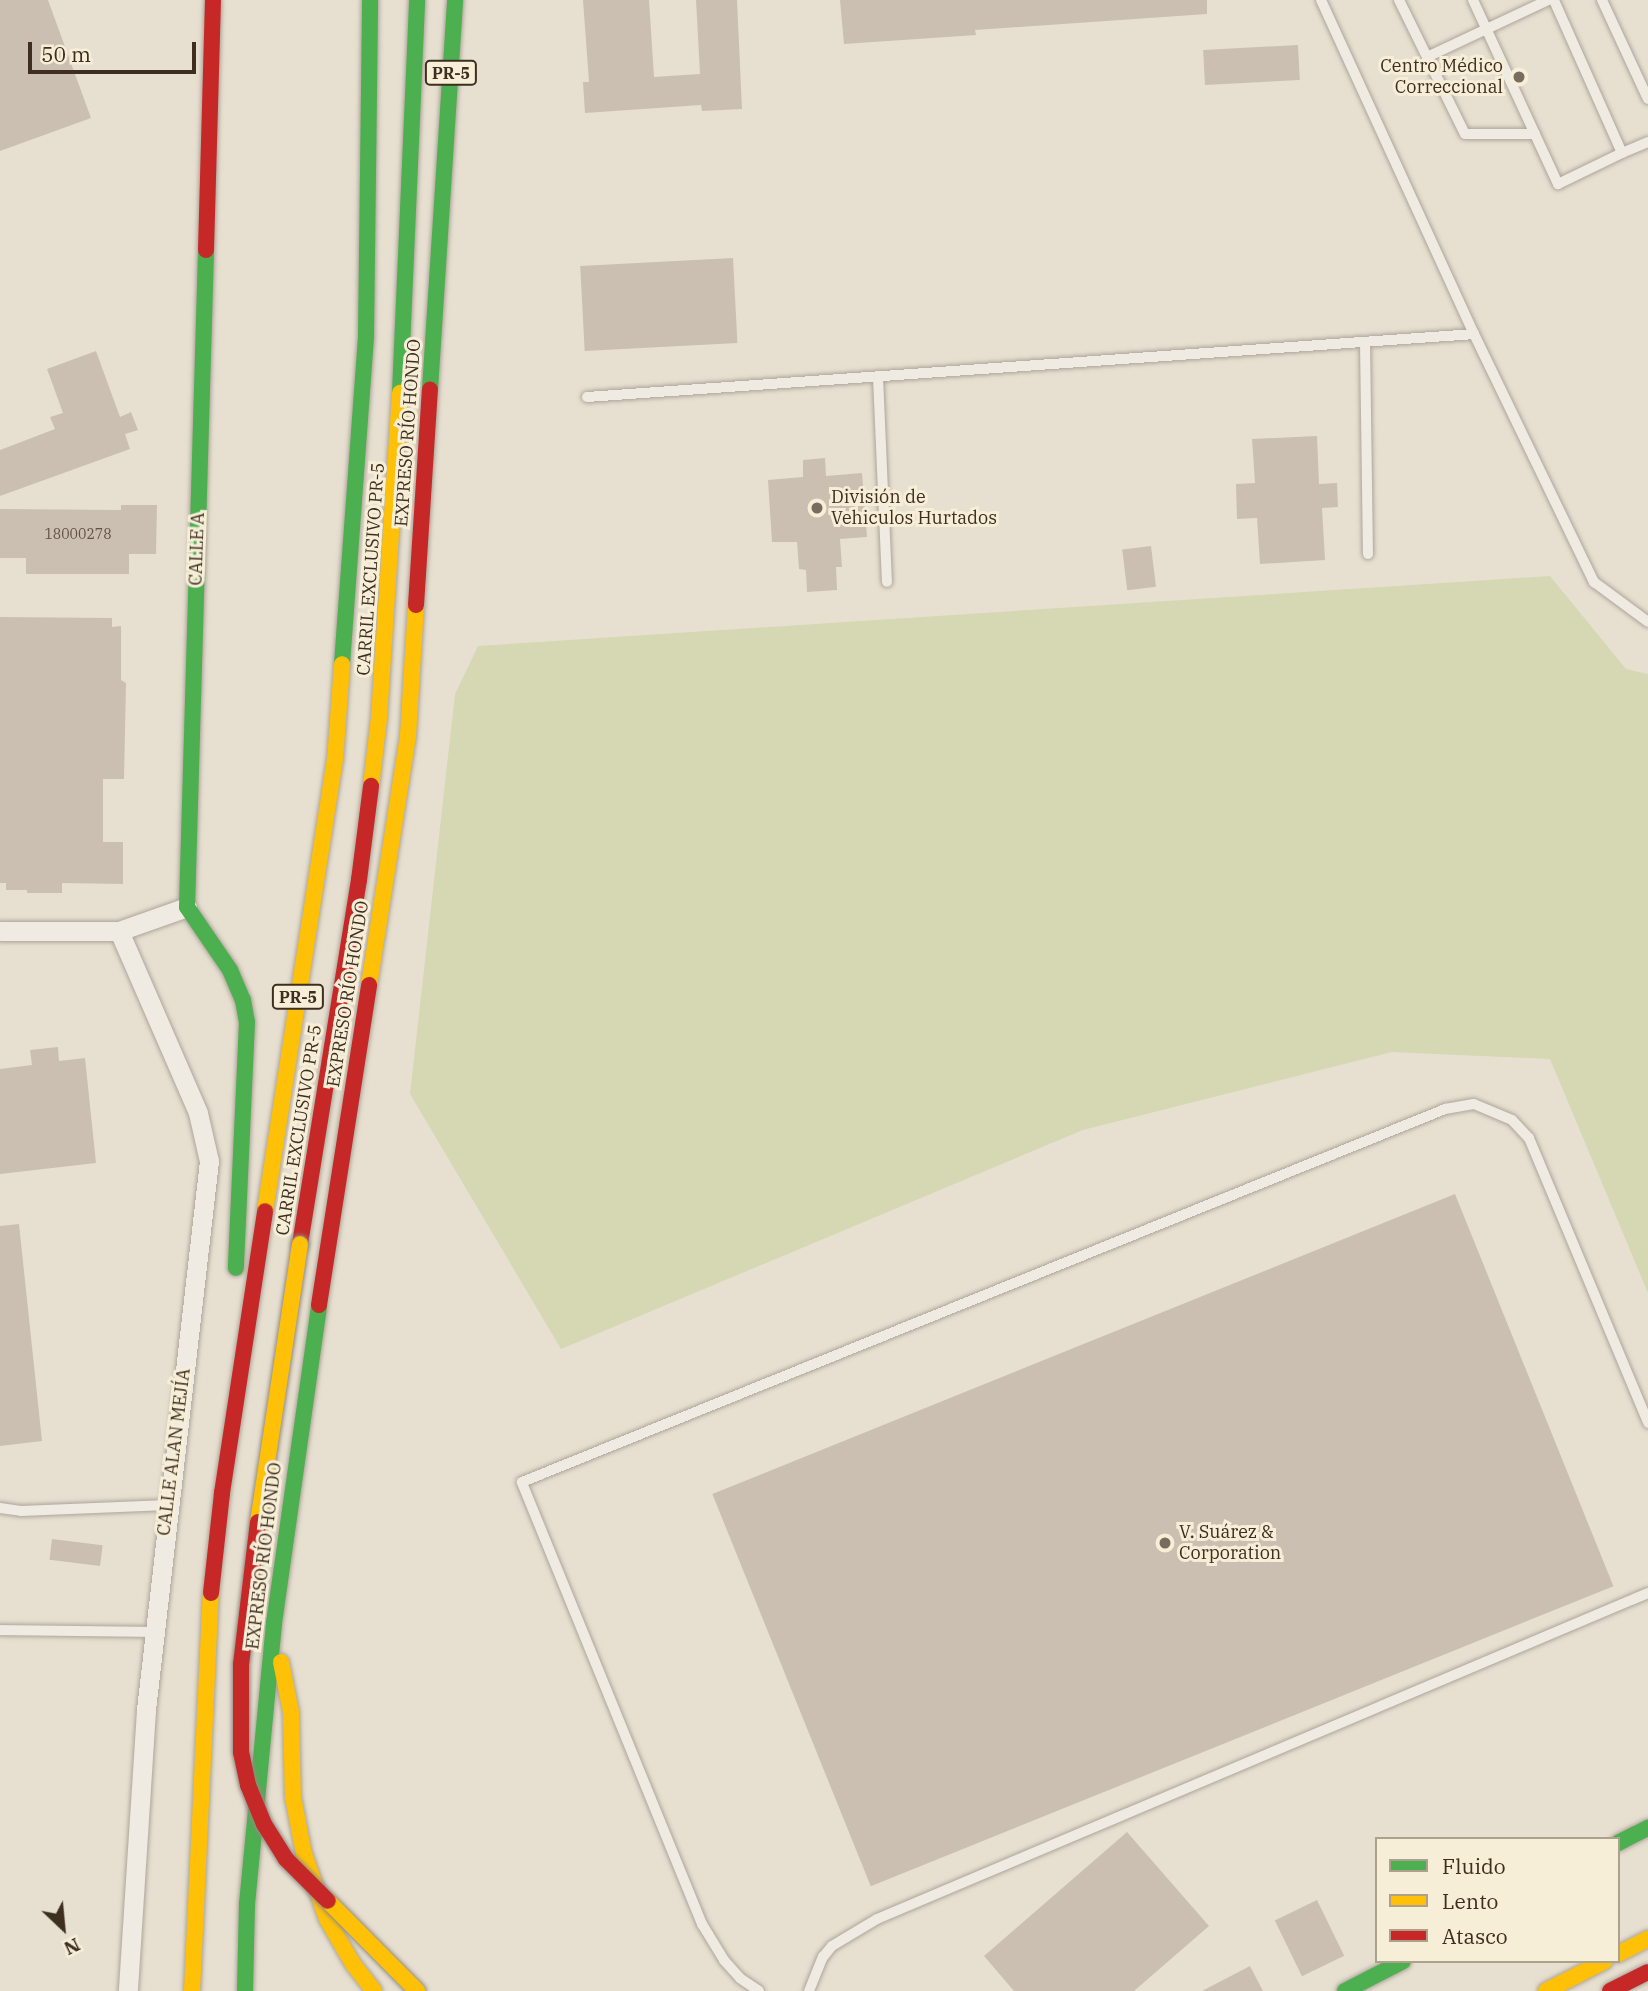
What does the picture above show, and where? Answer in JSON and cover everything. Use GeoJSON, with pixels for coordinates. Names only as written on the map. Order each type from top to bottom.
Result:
{"type":"FeatureCollection","features":[{"type":"Feature","properties":{"kind":"main road","name":"CALLE A"},"geometry":{"type":"LineString","coordinates":[[187,907],[214,0]]}},
{"type":"Feature","properties":{"kind":"main road","name":"PR-5"},"geometry":{"type":"LineString","coordinates":[[192,1991],[209,1617],[222,1493],[335,760],[366,336],[370,0]]}},
{"type":"Feature","properties":{"kind":"main road","name":"CARRIL EXCLUSIVO PR-5"},"geometry":{"type":"LineString","coordinates":[[417,0],[397,470],[379,718],[359,880],[257,1529],[242,1651],[239,1720],[241,1752],[248,1785],[264,1824],[286,1859],[417,1991]]}},
{"type":"Feature","properties":{"kind":"main road","name":"EXPRESO RÍO HONDO"},"geometry":{"type":"LineString","coordinates":[[245,1991],[247,1904],[274,1623],[295,1461],[408,736],[455,0]]}},
{"type":"Feature","properties":{"kind":"main road"},"geometry":{"type":"LineString","coordinates":[[187,907],[230,970],[243,1000],[247,1023],[235,1293],[222,1493]]}},
{"type":"Feature","properties":{"kind":"main road"},"geometry":{"type":"LineString","coordinates":[[274,1623],[290,1712],[293,1797],[303,1854],[327,1919],[353,1964],[374,1991]]}},
{"type":"Feature","properties":{"kind":"main road"},"geometry":{"type":"LineString","coordinates":[[1620,1842],[1648,1828]]}},
{"type":"Feature","properties":{"kind":"main road"},"geometry":{"type":"LineString","coordinates":[[1620,1953],[1648,1939]]}},
{"type":"Feature","properties":{"kind":"main road"},"geometry":{"type":"LineString","coordinates":[[1345,1991],[1399,1963]]}},
{"type":"Feature","properties":{"kind":"main road"},"geometry":{"type":"LineString","coordinates":[[1546,1991],[1601,1963]]}},
{"type":"Feature","properties":{"kind":"main road"},"geometry":{"type":"LineString","coordinates":[[246,1966],[256,1991]]}},
{"type":"Feature","properties":{"kind":"main road"},"geometry":{"type":"LineString","coordinates":[[1610,1991],[1648,1972]]}},
{"type":"Feature","properties":{"kind":"street"},"geometry":{"type":"LineString","coordinates":[[0,931],[119,931],[187,907]]}},
{"type":"Feature","properties":{"kind":"street","name":"CALLE ALAN MEJÍA"},"geometry":{"type":"LineString","coordinates":[[119,931],[198,1113],[209,1161],[146,1710],[128,1991]]}},
{"type":"Feature","properties":{"kind":"street"},"geometry":{"type":"LineString","coordinates":[[1620,1857],[1648,1842]]}},
{"type":"Feature","properties":{"kind":"lane"},"geometry":{"type":"LineString","coordinates":[[1321,0],[1474,334],[1594,582],[1648,622]]}},
{"type":"Feature","properties":{"kind":"lane"},"geometry":{"type":"LineString","coordinates":[[1399,0],[1465,134],[1535,134]]}},
{"type":"Feature","properties":{"kind":"lane"},"geometry":{"type":"LineString","coordinates":[[1473,0],[1558,184],[1648,142]]}},
{"type":"Feature","properties":{"kind":"lane"},"geometry":{"type":"LineString","coordinates":[[1427,57],[1548,0]]}},
{"type":"Feature","properties":{"kind":"lane"},"geometry":{"type":"LineString","coordinates":[[1554,0],[1622,153]]}},
{"type":"Feature","properties":{"kind":"lane"},"geometry":{"type":"LineString","coordinates":[[1602,0],[1648,99]]}},
{"type":"Feature","properties":{"kind":"lane"},"geometry":{"type":"LineString","coordinates":[[587,397],[1474,334]]}},
{"type":"Feature","properties":{"kind":"lane"},"geometry":{"type":"LineString","coordinates":[[1365,342],[1368,554]]}},
{"type":"Feature","properties":{"kind":"lane"},"geometry":{"type":"LineString","coordinates":[[878,377],[887,582]]}},
{"type":"Feature","properties":{"kind":"lane"},"geometry":{"type":"LineString","coordinates":[[759,1991],[740,1978],[724,1960],[702,1924],[522,1482],[1432,1114],[1474,1104],[1512,1120],[1529,1138],[1648,1423]]}},
{"type":"Feature","properties":{"kind":"lane"},"geometry":{"type":"LineString","coordinates":[[0,1508],[21,1511],[168,1505]]}},
{"type":"Feature","properties":{"kind":"lane"},"geometry":{"type":"LineString","coordinates":[[809,1991],[823,1957],[832,1946],[846,1935],[877,1919],[1648,1593]]}},
{"type":"Feature","properties":{"kind":"lane"},"geometry":{"type":"LineString","coordinates":[[0,1630],[154,1632]]}},
{"type":"Feature","properties":{"kind":"green space"},"geometry":{"type":"Polygon","coordinates":[[[1550,576],[1626,669],[1648,674],[1648,1293],[1550,1059],[1392,1052],[1083,1130],[561,1349],[410,1094],[455,694],[478,646],[1550,576]]]}},
{"type":"Feature","properties":{"kind":"building"},"geometry":{"type":"Polygon","coordinates":[[[0,0],[48,0],[91,118],[0,151],[0,0]]]}},
{"type":"Feature","properties":{"kind":"building"},"geometry":{"type":"Polygon","coordinates":[[[583,0],[649,0],[654,77],[700,74],[696,0],[737,0],[742,109],[702,111],[701,105],[585,113],[583,82],[589,82],[583,0]]]}},
{"type":"Feature","properties":{"kind":"building"},"geometry":{"type":"Polygon","coordinates":[[[840,0],[1207,0],[1207,14],[975,30],[976,35],[844,44],[840,0]]]}},
{"type":"Feature","properties":{"kind":"building"},"geometry":{"type":"Polygon","coordinates":[[[1298,45],[1300,80],[1205,85],[1203,50],[1298,45]]]}},
{"type":"Feature","properties":{"kind":"building"},"geometry":{"type":"Polygon","coordinates":[[[733,258],[737,343],[585,351],[580,266],[733,258]]]}},
{"type":"Feature","properties":{"kind":"building"},"geometry":{"type":"Polygon","coordinates":[[[96,351],[120,417],[131,412],[138,430],[125,434],[130,449],[0,496],[0,450],[55,429],[50,417],[63,413],[47,369],[96,351]]]}},
{"type":"Feature","properties":{"kind":"building"},"geometry":{"type":"Polygon","coordinates":[[[1317,436],[1319,484],[1337,483],[1338,507],[1322,508],[1325,560],[1260,564],[1257,518],[1237,519],[1236,484],[1255,483],[1252,439],[1317,436]]]}},
{"type":"Feature","properties":{"kind":"building","name":"División de Vehiculos Hurtados"},"geometry":{"type":"Polygon","coordinates":[[[825,458],[826,476],[862,473],[867,537],[840,539],[842,567],[836,567],[837,590],[807,592],[806,570],[799,569],[797,542],[772,542],[768,480],[803,477],[803,460],[825,458]]]}},
{"type":"Feature","properties":{"kind":"building"},"geometry":{"type":"Polygon","coordinates":[[[121,505],[157,505],[156,554],[129,554],[129,574],[26,574],[26,558],[0,558],[0,509],[121,510],[121,505]]]}},
{"type":"Feature","properties":{"kind":"building"},"geometry":{"type":"Polygon","coordinates":[[[1151,546],[1156,587],[1127,590],[1122,550],[1151,546]]]}},
{"type":"Feature","properties":{"kind":"building"},"geometry":{"type":"Polygon","coordinates":[[[0,617],[112,618],[112,627],[121,626],[121,680],[126,683],[124,779],[103,779],[103,842],[123,842],[123,884],[62,883],[62,893],[27,893],[27,890],[6,890],[6,883],[0,883],[0,617]]]}},
{"type":"Feature","properties":{"kind":"building"},"geometry":{"type":"Polygon","coordinates":[[[58,1047],[59,1061],[85,1058],[96,1163],[0,1174],[0,1069],[32,1065],[30,1050],[58,1047]]]}},
{"type":"Feature","properties":{"kind":"building","name":"V. Suárez & Corporation"},"geometry":{"type":"Polygon","coordinates":[[[1455,1194],[1613,1586],[871,1886],[712,1494],[1455,1194]]]}},
{"type":"Feature","properties":{"kind":"building"},"geometry":{"type":"Polygon","coordinates":[[[19,1224],[42,1441],[0,1446],[0,1226],[19,1224]]]}},
{"type":"Feature","properties":{"kind":"building"},"geometry":{"type":"Polygon","coordinates":[[[52,1539],[103,1545],[100,1566],[49,1560],[52,1539]]]}},
{"type":"Feature","properties":{"kind":"building"},"geometry":{"type":"Polygon","coordinates":[[[1127,1832],[1209,1926],[1134,1991],[1014,1991],[984,1956],[1127,1832]]]}},
{"type":"Feature","properties":{"kind":"building"},"geometry":{"type":"Polygon","coordinates":[[[1317,1900],[1344,1956],[1302,1976],[1275,1921],[1317,1900]]]}},
{"type":"Feature","properties":{"kind":"building"},"geometry":{"type":"Polygon","coordinates":[[[1250,1966],[1263,1991],[1202,1991],[1250,1966]]]}},
{"type":"Feature","properties":{"kind":"traffic: fast"},"geometry":{"type":"LineString","coordinates":[[342,664],[366,336],[370,0]]}},
{"type":"Feature","properties":{"kind":"traffic: fast"},"geometry":{"type":"LineString","coordinates":[[400,393],[417,0]]}},
{"type":"Feature","properties":{"kind":"traffic: fast"},"geometry":{"type":"LineString","coordinates":[[430,389],[455,0]]}},
{"type":"Feature","properties":{"kind":"traffic: fast"},"geometry":{"type":"LineString","coordinates":[[187,907],[206,250]]}},
{"type":"Feature","properties":{"kind":"traffic: fast"},"geometry":{"type":"LineString","coordinates":[[187,907],[230,970],[243,1000],[247,1022],[236,1268]]}},
{"type":"Feature","properties":{"kind":"traffic: fast"},"geometry":{"type":"LineString","coordinates":[[245,1991],[247,1904],[274,1623],[319,1305]]}},
{"type":"Feature","properties":{"kind":"traffic: fast"},"geometry":{"type":"LineString","coordinates":[[1620,1842],[1648,1828]]}},
{"type":"Feature","properties":{"kind":"traffic: fast"},"geometry":{"type":"LineString","coordinates":[[1345,1991],[1399,1963]]}},
{"type":"Feature","properties":{"kind":"traffic: slow"},"geometry":{"type":"LineString","coordinates":[[371,786],[379,718],[400,393]]}},
{"type":"Feature","properties":{"kind":"traffic: slow"},"geometry":{"type":"LineString","coordinates":[[369,985],[408,736],[416,605]]}},
{"type":"Feature","properties":{"kind":"traffic: slow"},"geometry":{"type":"LineString","coordinates":[[265,1211],[335,760],[342,664]]}},
{"type":"Feature","properties":{"kind":"traffic: slow"},"geometry":{"type":"LineString","coordinates":[[258,1522],[300,1244]]}},
{"type":"Feature","properties":{"kind":"traffic: slow"},"geometry":{"type":"LineString","coordinates":[[192,1991],[211,1593]]}},
{"type":"Feature","properties":{"kind":"traffic: slow"},"geometry":{"type":"LineString","coordinates":[[281,1662],[291,1712],[293,1797],[304,1854],[327,1919],[353,1964],[374,1991]]}},
{"type":"Feature","properties":{"kind":"traffic: slow"},"geometry":{"type":"LineString","coordinates":[[328,1901],[417,1991]]}},
{"type":"Feature","properties":{"kind":"traffic: slow"},"geometry":{"type":"LineString","coordinates":[[1620,1953],[1648,1939]]}},
{"type":"Feature","properties":{"kind":"traffic: slow"},"geometry":{"type":"LineString","coordinates":[[1546,1991],[1601,1963]]}},
{"type":"Feature","properties":{"kind":"traffic: jam"},"geometry":{"type":"LineString","coordinates":[[206,250],[213,0]]}},
{"type":"Feature","properties":{"kind":"traffic: jam"},"geometry":{"type":"LineString","coordinates":[[416,605],[430,389]]}},
{"type":"Feature","properties":{"kind":"traffic: jam"},"geometry":{"type":"LineString","coordinates":[[300,1244],[359,880],[371,786]]}},
{"type":"Feature","properties":{"kind":"traffic: jam"},"geometry":{"type":"LineString","coordinates":[[319,1305],[369,985]]}},
{"type":"Feature","properties":{"kind":"traffic: jam"},"geometry":{"type":"LineString","coordinates":[[211,1593],[222,1493],[265,1211]]}},
{"type":"Feature","properties":{"kind":"traffic: jam"},"geometry":{"type":"LineString","coordinates":[[258,1522],[241,1665],[241,1752],[248,1785],[264,1824],[286,1859],[328,1901]]}},
{"type":"Feature","properties":{"kind":"traffic: jam"},"geometry":{"type":"LineString","coordinates":[[1610,1991],[1648,1972]]}},
{"type":"Feature","properties":{"kind":"place","name":"Centro Médico Correccional"},"geometry":{"type":"Point","coordinates":[1519,77]}},
{"type":"Feature","properties":{"kind":"place","name":"División de Vehiculos Hurtados"},"geometry":{"type":"Point","coordinates":[817,508]}},
{"type":"Feature","properties":{"kind":"place","name":"V. Suárez & Corporation"},"geometry":{"type":"Point","coordinates":[1165,1543]}}]}
